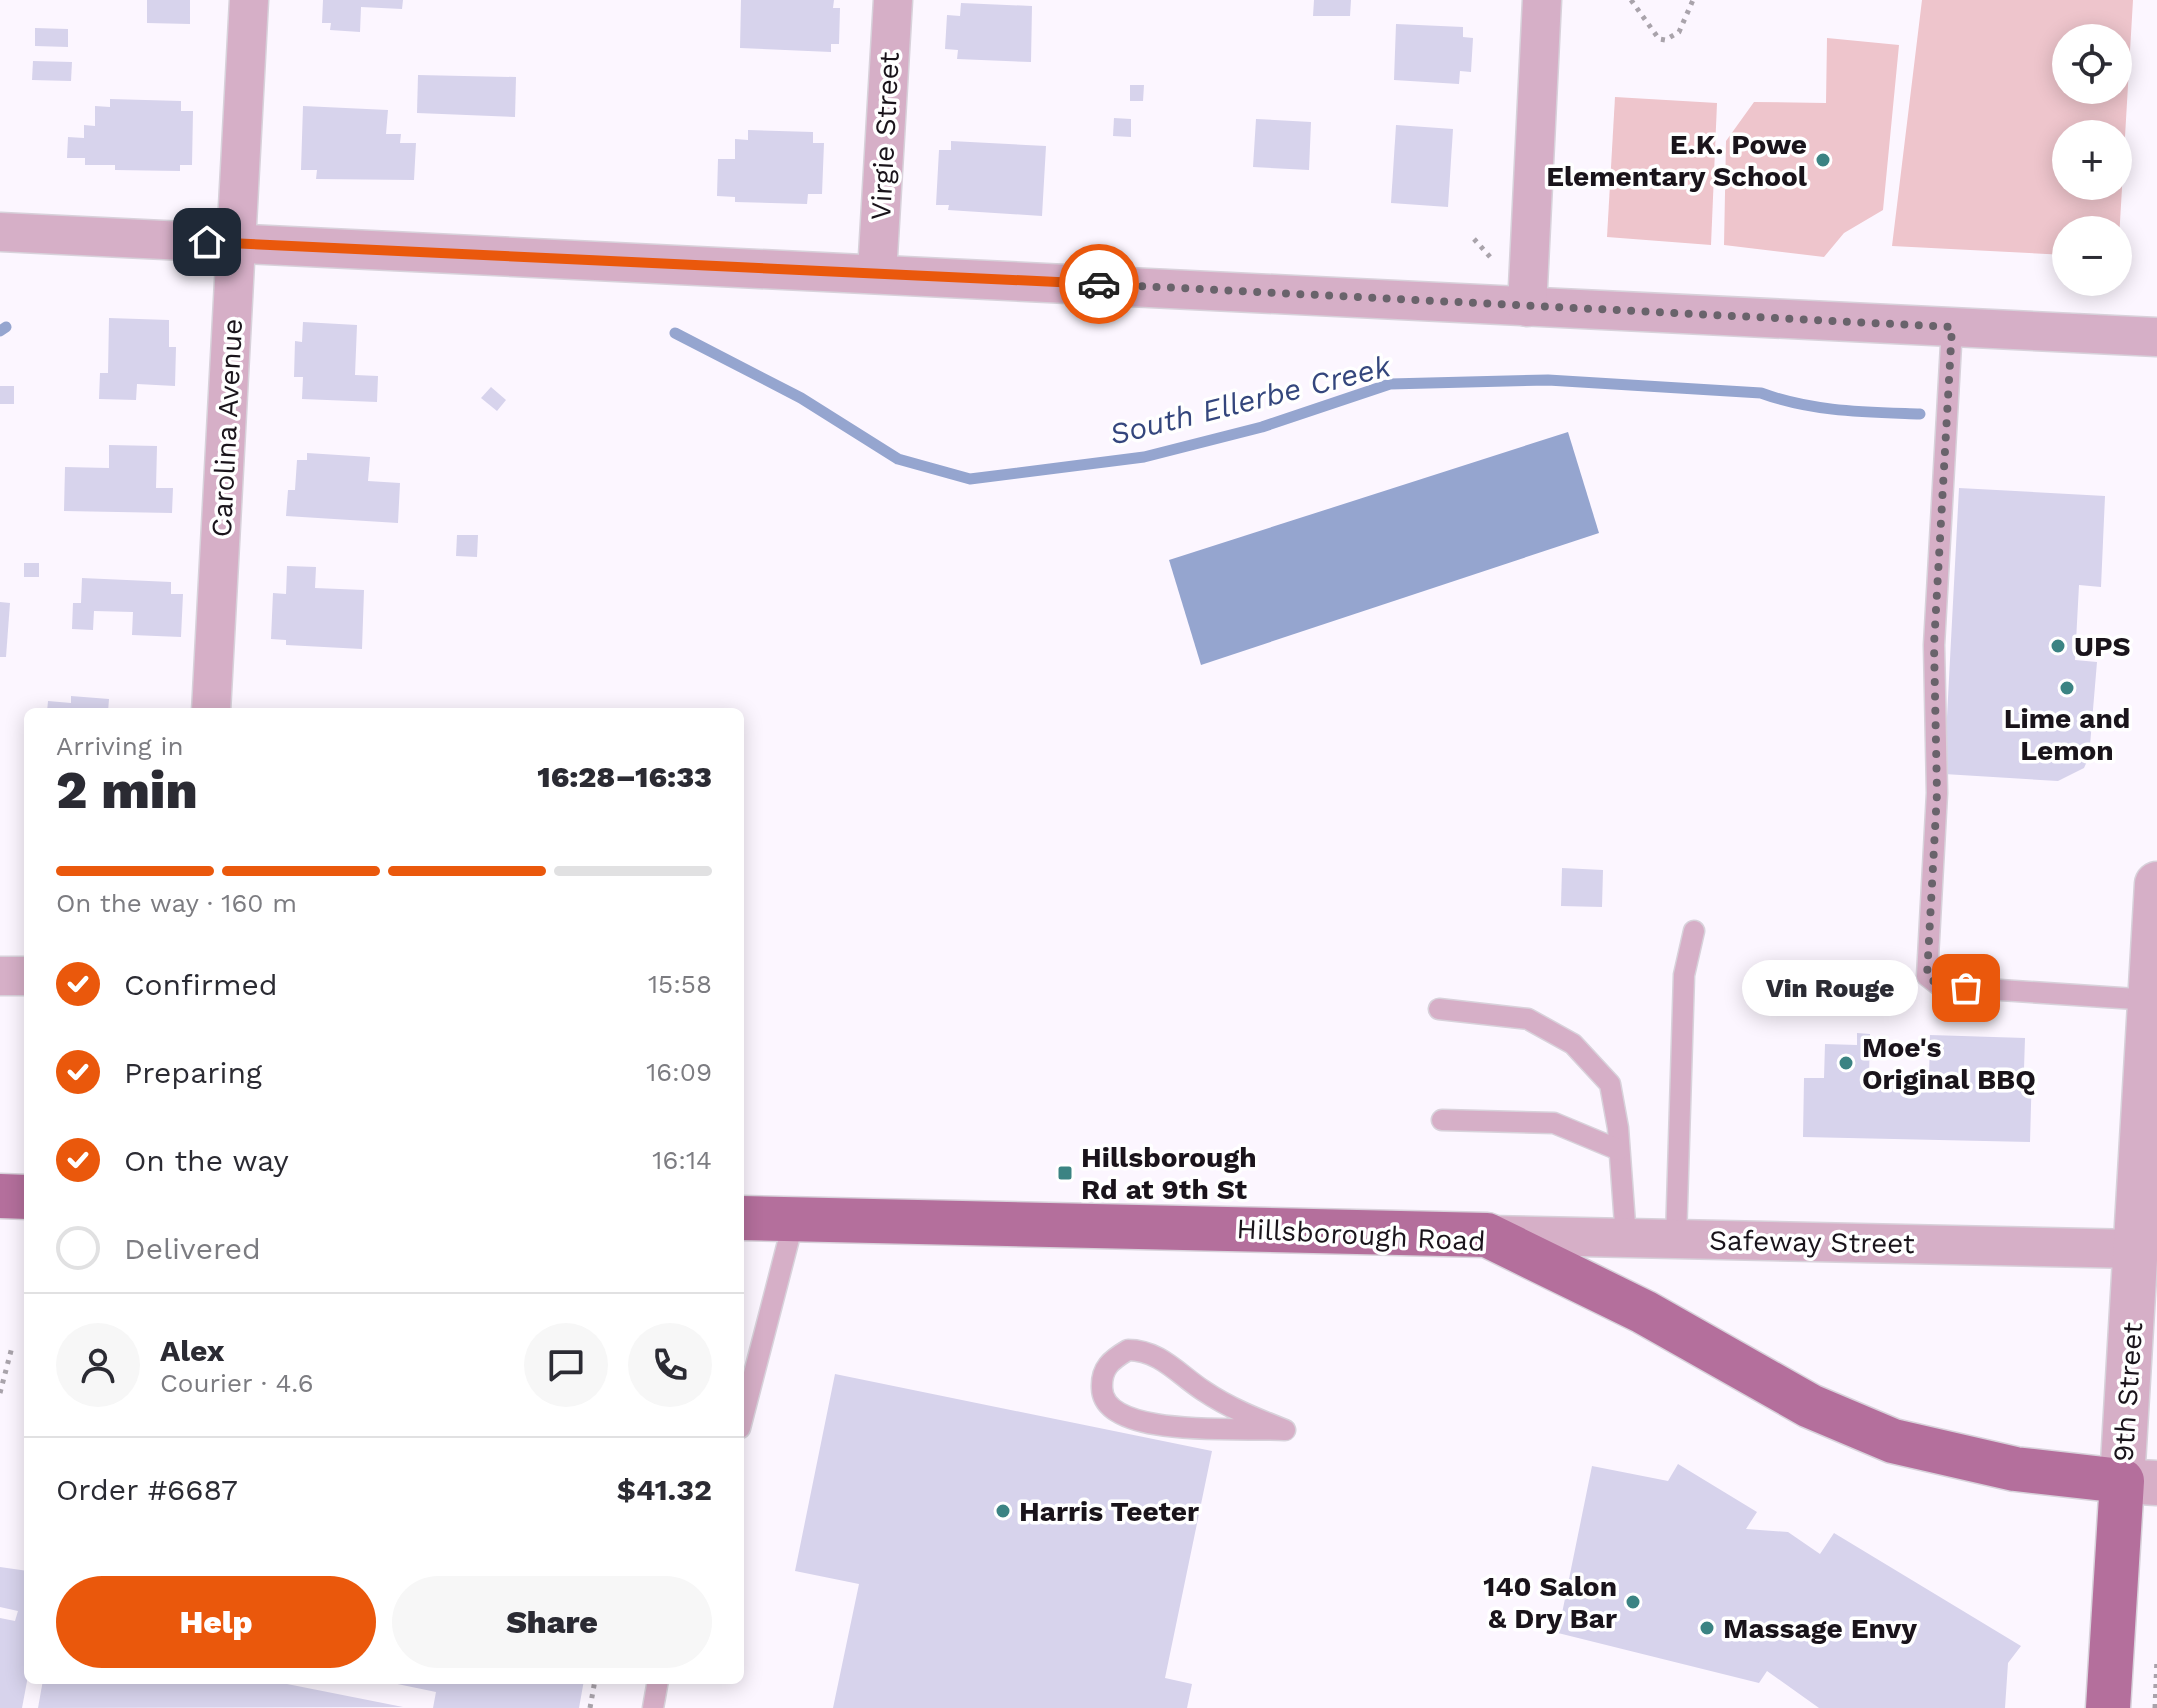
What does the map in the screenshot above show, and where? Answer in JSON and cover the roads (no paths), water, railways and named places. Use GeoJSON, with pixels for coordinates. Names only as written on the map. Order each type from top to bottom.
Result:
{"type":"FeatureCollection","features":[{"type":"Feature","properties":{"kind":"main road"},"geometry":{"type":"LineString","coordinates":[[0,1196],[24,1197]]}},
{"type":"Feature","properties":{"kind":"main road","name":"Hillsborough Road"},"geometry":{"type":"LineString","coordinates":[[744,1218],[1487,1235],[1644,1312],[1810,1406],[1893,1441],[2015,1469],[2140,1482]]}},
{"type":"Feature","properties":{"kind":"main road","name":"9th Street"},"geometry":{"type":"LineString","coordinates":[[2108,1708],[2140,1482]]}},
{"type":"Feature","properties":{"kind":"street","name":"Carolina Avenue"},"geometry":{"type":"LineString","coordinates":[[211,708],[249,0]]}},
{"type":"Feature","properties":{"kind":"street","name":"Virgie Street"},"geometry":{"type":"LineString","coordinates":[[877,273],[893,0]]}},
{"type":"Feature","properties":{"kind":"street"},"geometry":{"type":"LineString","coordinates":[[1527,307],[1542,0]]}},
{"type":"Feature","properties":{"kind":"street"},"geometry":{"type":"LineString","coordinates":[[0,232],[2157,337]]}},
{"type":"Feature","properties":{"kind":"street","name":"9th Street"},"geometry":{"type":"LineString","coordinates":[[2140,1482],[2137,1249],[2157,884]]}},
{"type":"Feature","properties":{"kind":"street"},"geometry":{"type":"LineString","coordinates":[[0,976],[24,976]]}},
{"type":"Feature","properties":{"kind":"street","name":"Safeway Street"},"geometry":{"type":"LineString","coordinates":[[1487,1235],[2137,1249]]}},
{"type":"Feature","properties":{"kind":"lane"},"geometry":{"type":"LineString","coordinates":[[1952,327],[1934,645],[1937,793],[1927,976],[1940,986],[2151,1000]]}},
{"type":"Feature","properties":{"kind":"lane"},"geometry":{"type":"LineString","coordinates":[[1676,1239],[1684,975],[1694,931]]}},
{"type":"Feature","properties":{"kind":"lane"},"geometry":{"type":"LineString","coordinates":[[1439,1009],[1528,1019],[1573,1044],[1610,1084],[1626,1238]]}},
{"type":"Feature","properties":{"kind":"lane"},"geometry":{"type":"LineString","coordinates":[[1442,1120],[1554,1123],[1619,1150]]}},
{"type":"Feature","properties":{"kind":"lane"},"geometry":{"type":"LineString","coordinates":[[744,1413],[794,1219]]}},
{"type":"Feature","properties":{"kind":"lane"},"geometry":{"type":"LineString","coordinates":[[1128,1350],[1146,1350],[1203,1391],[1242,1413],[1285,1430],[1189,1429],[1141,1423],[1111,1410],[1102,1395],[1101,1376],[1111,1359],[1128,1350]]}},
{"type":"Feature","properties":{"kind":"lane"},"geometry":{"type":"LineString","coordinates":[[653,1708],[657,1684]]}},
{"type":"Feature","properties":{"kind":"water"},"geometry":{"type":"Polygon","coordinates":[[[1568,432],[1599,533],[1201,665],[1169,560],[1568,432]]]}},
{"type":"Feature","properties":{"kind":"waterway","name":"South Ellerbe Creek"},"geometry":{"type":"LineString","coordinates":[[0,331],[6,327]]}},
{"type":"Feature","properties":{"kind":"waterway","name":"South Ellerbe Creek"},"geometry":{"type":"LineString","coordinates":[[675,333],[801,398],[898,459],[970,479],[1144,457],[1262,427],[1390,384],[1548,380],[1761,393],[1820,407],[1920,414]]}},
{"type":"Feature","properties":{"kind":"place","name":"E.K. Powe Elementary School"},"geometry":{"type":"Point","coordinates":[1823,160]}},
{"type":"Feature","properties":{"kind":"place","name":"UPS"},"geometry":{"type":"Point","coordinates":[2058,646]}},
{"type":"Feature","properties":{"kind":"place","name":"Lime and Lemon"},"geometry":{"type":"Point","coordinates":[2067,688]}},
{"type":"Feature","properties":{"kind":"place","name":"Vin Rouge"},"geometry":{"type":"Point","coordinates":[1966,988]}},
{"type":"Feature","properties":{"kind":"place","name":"Moe's Original BBQ"},"geometry":{"type":"Point","coordinates":[1846,1063]}},
{"type":"Feature","properties":{"kind":"place","name":"Hillsborough Rd at 9th St"},"geometry":{"type":"Point","coordinates":[1065,1173]}},
{"type":"Feature","properties":{"kind":"place","name":"Harris Teeter"},"geometry":{"type":"Point","coordinates":[1003,1511]}},
{"type":"Feature","properties":{"kind":"place","name":"140 Salon & Dry Bar"},"geometry":{"type":"Point","coordinates":[1633,1602]}},
{"type":"Feature","properties":{"kind":"place","name":"Massage Envy"},"geometry":{"type":"Point","coordinates":[1707,1628]}}]}
